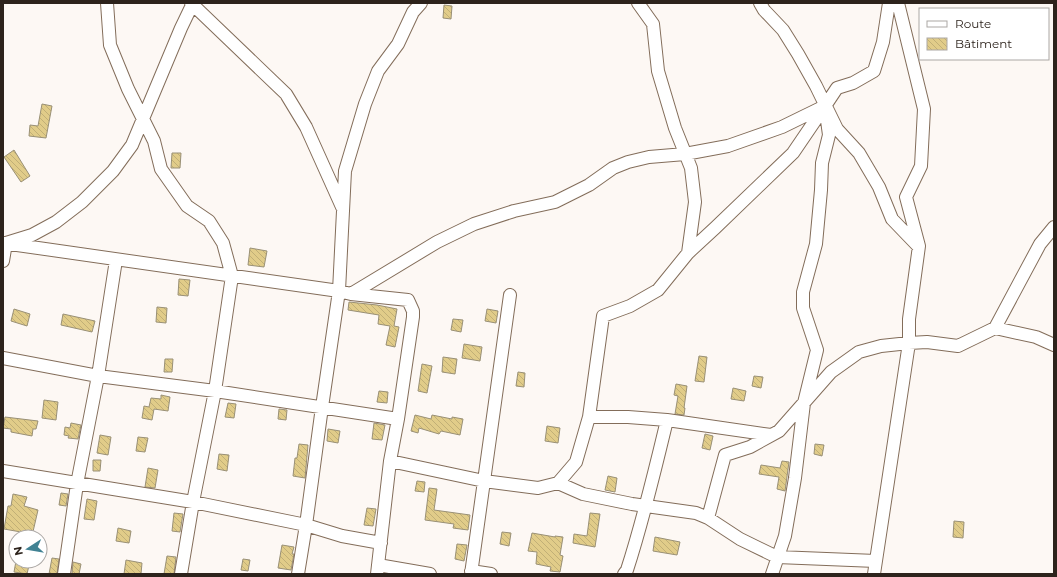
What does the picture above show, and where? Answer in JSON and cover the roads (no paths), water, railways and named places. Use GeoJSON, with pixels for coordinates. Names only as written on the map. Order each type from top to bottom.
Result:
{"type":"FeatureCollection","features":[{"type":"Feature","properties":{"kind":"street"},"geometry":{"type":"LineString","coordinates":[[106,3],[110,45],[128,89],[154,141],[161,170],[187,206],[209,221],[223,243],[232,276],[215,392],[193,502],[181,574]]}},
{"type":"Feature","properties":{"kind":"street"},"geometry":{"type":"LineString","coordinates":[[298,574],[339,291],[345,171],[365,104],[378,71],[398,44],[413,12],[421,3]]}},
{"type":"Feature","properties":{"kind":"street"},"geometry":{"type":"LineString","coordinates":[[638,3],[653,24],[658,71],[675,128],[691,168],[695,202],[688,253]]}},
{"type":"Feature","properties":{"kind":"street"},"geometry":{"type":"LineString","coordinates":[[760,3],[764,10],[783,30],[812,79],[837,129],[859,153],[880,187],[892,219],[919,246]]}},
{"type":"Feature","properties":{"kind":"street"},"geometry":{"type":"LineString","coordinates":[[390,461],[484,481],[538,488],[558,483],[576,462],[589,417],[603,316],[630,306],[658,290],[688,253],[793,153],[837,88],[853,83],[874,71],[883,42],[889,3]]}},
{"type":"Feature","properties":{"kind":"street"},"geometry":{"type":"LineString","coordinates":[[874,574],[909,343],[909,319],[919,246],[906,197],[921,166],[924,109],[898,3]]}},
{"type":"Feature","properties":{"kind":"street"},"geometry":{"type":"LineString","coordinates":[[5,243],[32,235],[56,222],[82,202],[113,171],[132,145],[192,4],[286,94],[306,128],[343,210]]}},
{"type":"Feature","properties":{"kind":"street"},"geometry":{"type":"LineString","coordinates":[[351,294],[437,242],[474,224],[514,211],[555,202],[589,185],[612,168],[649,157],[685,154],[728,146],[782,128],[825,106]]}},
{"type":"Feature","properties":{"kind":"street"},"geometry":{"type":"LineString","coordinates":[[772,574],[785,536],[795,478],[804,403],[817,350],[803,308],[803,292],[816,244],[822,164],[829,135],[825,106]]}},
{"type":"Feature","properties":{"kind":"street"},"geometry":{"type":"LineString","coordinates":[[708,518],[726,455],[750,447],[779,431],[831,372],[859,352],[881,346],[909,343],[927,342],[958,346],[995,328],[1040,244],[1054,227]]}},
{"type":"Feature","properties":{"kind":"street"},"geometry":{"type":"LineString","coordinates":[[5,243],[339,291],[351,294],[408,300],[413,311],[413,317],[398,419],[390,461],[378,570],[430,574]]}},
{"type":"Feature","properties":{"kind":"street"},"geometry":{"type":"LineString","coordinates":[[3,261],[5,243]]}},
{"type":"Feature","properties":{"kind":"street"},"geometry":{"type":"LineString","coordinates":[[64,574],[77,484],[98,376],[116,260]]}},
{"type":"Feature","properties":{"kind":"street"},"geometry":{"type":"LineString","coordinates":[[491,574],[471,572],[510,295]]}},
{"type":"Feature","properties":{"kind":"street"},"geometry":{"type":"LineString","coordinates":[[995,328],[1036,337],[1054,345]]}},
{"type":"Feature","properties":{"kind":"street"},"geometry":{"type":"LineString","coordinates":[[3,358],[98,376],[398,419]]}},
{"type":"Feature","properties":{"kind":"street"},"geometry":{"type":"LineString","coordinates":[[589,417],[628,417],[667,420],[771,435]]}},
{"type":"Feature","properties":{"kind":"street"},"geometry":{"type":"LineString","coordinates":[[624,574],[627,570],[637,541],[667,420]]}},
{"type":"Feature","properties":{"kind":"street"},"geometry":{"type":"LineString","coordinates":[[3,472],[193,502],[306,525],[342,536],[381,543]]}},
{"type":"Feature","properties":{"kind":"street"},"geometry":{"type":"LineString","coordinates":[[558,483],[583,494],[646,506],[696,513],[708,518],[740,539],[778,557],[876,561]]}}]}
